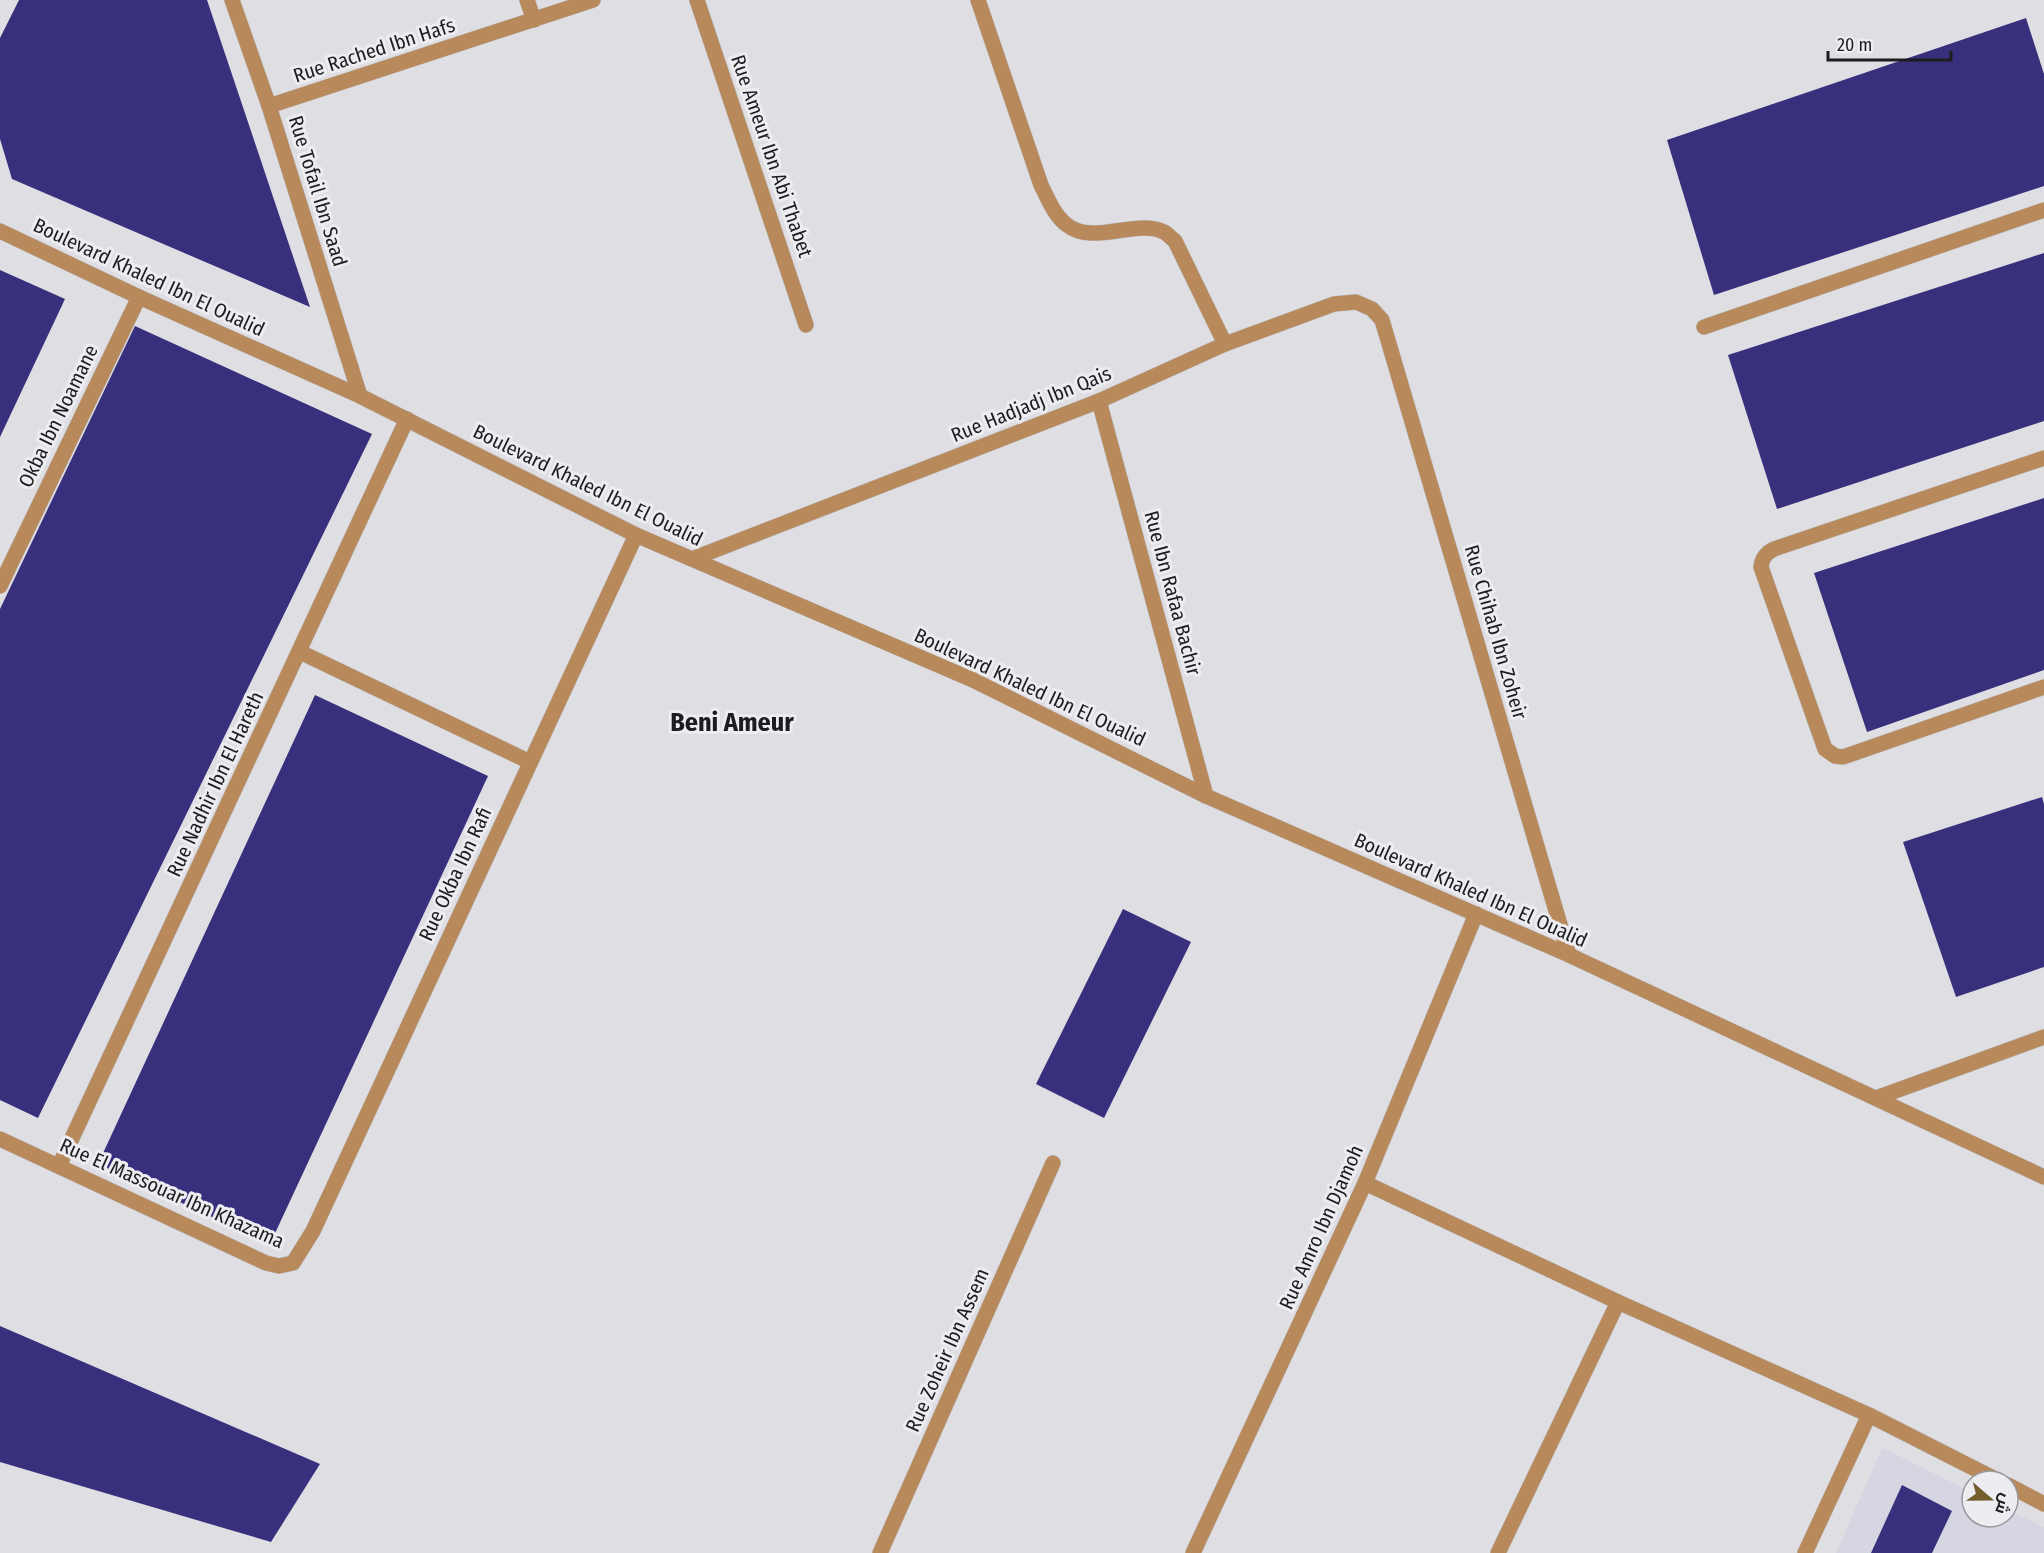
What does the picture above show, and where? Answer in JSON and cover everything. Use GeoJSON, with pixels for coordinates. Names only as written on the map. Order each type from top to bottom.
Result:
{"type":"FeatureCollection","features":[{"type":"Feature","properties":{"kind":"street","name":"Rue Tofail Ibn Saad"},"geometry":{"type":"LineString","coordinates":[[232,0],[269,106],[360,396]]}},
{"type":"Feature","properties":{"kind":"street"},"geometry":{"type":"LineString","coordinates":[[527,0],[534,20]]}},
{"type":"Feature","properties":{"kind":"street","name":"Rue Rached Ibn Hafs"},"geometry":{"type":"LineString","coordinates":[[269,106],[593,0]]}},
{"type":"Feature","properties":{"kind":"street","name":"Rue Ameur Ibn Abi Thabet"},"geometry":{"type":"LineString","coordinates":[[697,0],[806,325]]}},
{"type":"Feature","properties":{"kind":"street"},"geometry":{"type":"LineString","coordinates":[[978,0],[1041,185],[1056,213],[1068,226],[1086,233],[1146,229],[1163,232],[1175,241],[1225,344]]}},
{"type":"Feature","properties":{"kind":"street"},"geometry":{"type":"LineString","coordinates":[[1704,327],[2044,210]]}},
{"type":"Feature","properties":{"kind":"street","name":"Boulevard Khaled Ibn El Oualid"},"geometry":{"type":"LineString","coordinates":[[0,231],[139,297],[360,396],[636,535],[973,680],[1206,796],[1569,955],[2044,1177]]}},
{"type":"Feature","properties":{"kind":"street","name":"Okba Ibn Noamane"},"geometry":{"type":"LineString","coordinates":[[0,586],[139,297]]}},
{"type":"Feature","properties":{"kind":"street","name":"Rue Hadjadj Ibn Qais"},"geometry":{"type":"LineString","coordinates":[[692,559],[1099,401],[1225,344],[1334,304],[1356,302],[1372,309],[1382,320]]}},
{"type":"Feature","properties":{"kind":"street","name":"Rue Chihab Ibn Zoheir"},"geometry":{"type":"LineString","coordinates":[[1382,320],[1569,955]]}},
{"type":"Feature","properties":{"kind":"street","name":"Rue Ibn Rafaa Bachir"},"geometry":{"type":"LineString","coordinates":[[1099,401],[1206,796]]}},
{"type":"Feature","properties":{"kind":"street","name":"Rue Nadhir Ibn El Hareth"},"geometry":{"type":"LineString","coordinates":[[59,1166],[407,419]]}},
{"type":"Feature","properties":{"kind":"street"},"geometry":{"type":"LineString","coordinates":[[2044,458],[1774,549],[1767,553],[1761,561],[1761,567],[1825,749],[1835,756],[1843,757],[2044,687]]}},
{"type":"Feature","properties":{"kind":"street","name":"Rue Okba Ibn Rafi"},"geometry":{"type":"LineString","coordinates":[[313,1231],[636,535]]}},
{"type":"Feature","properties":{"kind":"street"},"geometry":{"type":"LineString","coordinates":[[300,652],[530,762]]}},
{"type":"Feature","properties":{"kind":"street","name":"Rue Amro Ibn Djamoh"},"geometry":{"type":"LineString","coordinates":[[1193,1553],[1365,1183],[1476,915]]}},
{"type":"Feature","properties":{"kind":"street"},"geometry":{"type":"LineString","coordinates":[[1876,1098],[2044,1037]]}},
{"type":"Feature","properties":{"kind":"street","name":"Rue El Massouar Ibn Khazama"},"geometry":{"type":"LineString","coordinates":[[0,1139],[266,1263],[279,1266],[293,1263],[313,1231]]}},
{"type":"Feature","properties":{"kind":"street","name":"Rue Zoheir Ibn Assem"},"geometry":{"type":"LineString","coordinates":[[880,1553],[1053,1164]]}},
{"type":"Feature","properties":{"kind":"street"},"geometry":{"type":"LineString","coordinates":[[1365,1183],[1618,1302],[1869,1414],[1976,1469]]}},
{"type":"Feature","properties":{"kind":"street"},"geometry":{"type":"LineString","coordinates":[[1498,1553],[1618,1302]]}},
{"type":"Feature","properties":{"kind":"street"},"geometry":{"type":"LineString","coordinates":[[1805,1553],[1869,1414]]}},
{"type":"Feature","properties":{"kind":"street"},"geometry":{"type":"LineString","coordinates":[[2020,1491],[2044,1504]]}},
{"type":"Feature","properties":{"kind":"shaded area"},"geometry":{"type":"Polygon","coordinates":[[[1882,1448],[1960,1486],[1960,1529],[2020,1529],[2020,1516],[2044,1527],[2044,1553],[1836,1553],[1882,1448]]]}},
{"type":"Feature","properties":{"kind":"building"},"geometry":{"type":"Polygon","coordinates":[[[19,0],[207,0],[310,307],[12,179],[0,139],[0,38],[19,0]]]}},
{"type":"Feature","properties":{"kind":"building"},"geometry":{"type":"Polygon","coordinates":[[[2026,18],[2044,74],[2044,186],[1714,295],[1667,140],[2026,18]]]}},
{"type":"Feature","properties":{"kind":"building"},"geometry":{"type":"Polygon","coordinates":[[[2044,253],[2044,421],[1777,509],[1728,355],[2044,253]]]}},
{"type":"Feature","properties":{"kind":"building"},"geometry":{"type":"Polygon","coordinates":[[[0,270],[65,299],[0,437],[0,270]]]}},
{"type":"Feature","properties":{"kind":"building"},"geometry":{"type":"Polygon","coordinates":[[[135,326],[372,434],[38,1118],[0,1100],[0,609],[135,326]]]}},
{"type":"Feature","properties":{"kind":"building"},"geometry":{"type":"Polygon","coordinates":[[[2044,498],[2044,670],[1867,732],[1814,573],[2044,498]]]}},
{"type":"Feature","properties":{"kind":"building"},"geometry":{"type":"Polygon","coordinates":[[[315,695],[488,776],[270,1244],[98,1164],[315,695]]]}},
{"type":"Feature","properties":{"kind":"building"},"geometry":{"type":"Polygon","coordinates":[[[2042,797],[2044,804],[2044,967],[1956,997],[1903,842],[2042,797]]]}},
{"type":"Feature","properties":{"kind":"building"},"geometry":{"type":"Polygon","coordinates":[[[1123,909],[1191,942],[1104,1118],[1036,1084],[1123,909]]]}},
{"type":"Feature","properties":{"kind":"building"},"geometry":{"type":"Polygon","coordinates":[[[0,1326],[320,1464],[271,1542],[0,1462],[0,1326]]]}},
{"type":"Feature","properties":{"kind":"building"},"geometry":{"type":"Polygon","coordinates":[[[1902,1485],[1952,1511],[1932,1553],[1871,1553],[1902,1485]]]}},
{"type":"Feature","properties":{"kind":"district","name":"Beni Ameur"},"geometry":{"type":"Point","coordinates":[732,722]}}]}
